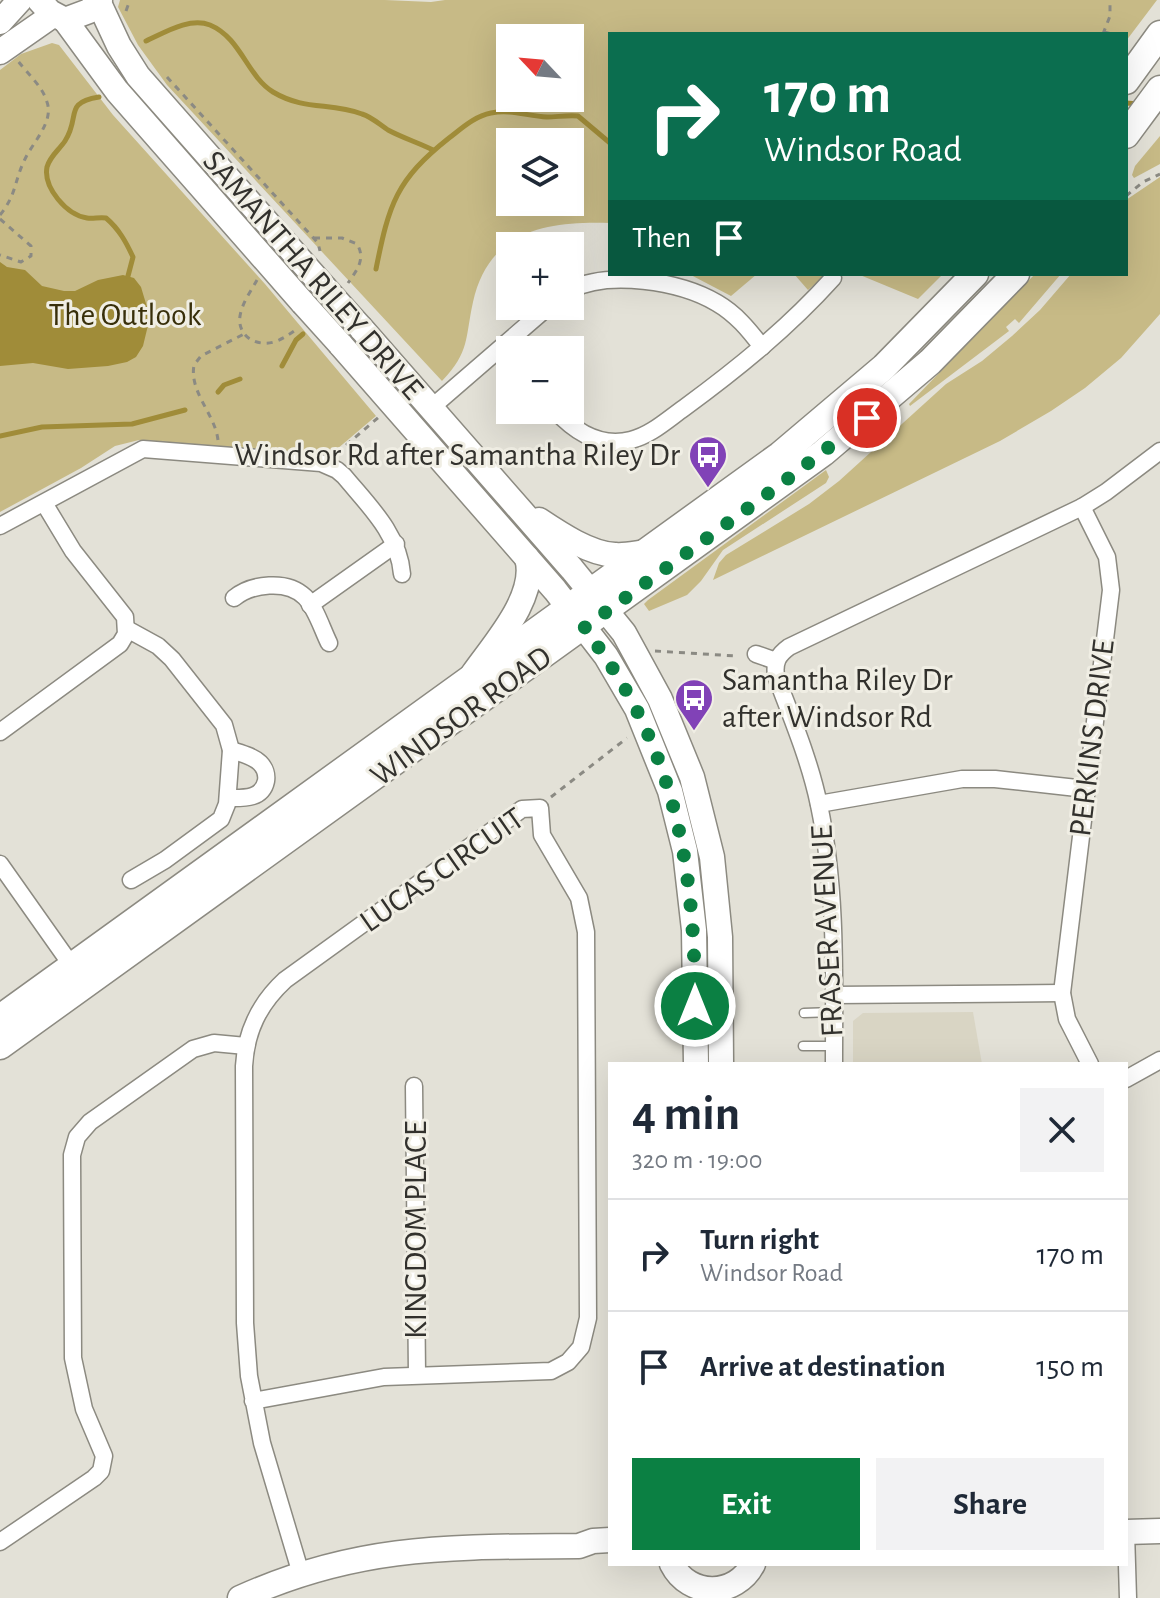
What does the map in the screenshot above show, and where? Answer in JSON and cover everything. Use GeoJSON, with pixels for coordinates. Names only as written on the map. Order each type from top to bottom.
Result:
{"type":"FeatureCollection","features":[{"type":"Feature","properties":{"kind":"main road"},"geometry":{"type":"LineString","coordinates":[[0,22],[20,0]]}},
{"type":"Feature","properties":{"kind":"main road"},"geometry":{"type":"LineString","coordinates":[[6,53],[7,45],[52,12],[80,16],[99,1]]}},
{"type":"Feature","properties":{"kind":"main road","name":"SAMANTHA RILEY DRIVE"},"geometry":{"type":"LineString","coordinates":[[99,1],[119,46],[149,74],[336,285],[361,328],[624,633],[673,725],[706,827],[719,912],[721,1062]]}},
{"type":"Feature","properties":{"kind":"main road","name":"SAMANTHA RILEY DRIVE"},"geometry":{"type":"LineString","coordinates":[[52,12],[94,58],[117,91],[527,558],[606,656],[637,709],[661,767],[677,819],[689,877],[694,930],[696,1062]]}},
{"type":"Feature","properties":{"kind":"main road"},"geometry":{"type":"LineString","coordinates":[[1132,73],[1160,34]]}},
{"type":"Feature","properties":{"kind":"main road"},"geometry":{"type":"LineString","coordinates":[[1128,132],[1160,89]]}},
{"type":"Feature","properties":{"kind":"main road","name":"WINDSOR ROAD"},"geometry":{"type":"LineString","coordinates":[[599,602],[647,552],[780,455],[848,399],[913,340],[973,276]]}},
{"type":"Feature","properties":{"kind":"main road","name":"WINDSOR ROAD"},"geometry":{"type":"LineString","coordinates":[[0,1046],[576,618],[788,479],[867,418],[959,335],[1014,276]]}},
{"type":"Feature","properties":{"kind":"main road"},"geometry":{"type":"LineString","coordinates":[[514,502],[558,532],[597,551],[618,556],[647,552]]}},
{"type":"Feature","properties":{"kind":"main road"},"geometry":{"type":"LineString","coordinates":[[467,683],[524,595],[530,574],[527,558]]}},
{"type":"Feature","properties":{"kind":"main road","name":"WINDSOR ROAD"},"geometry":{"type":"LineString","coordinates":[[0,1018],[467,683],[576,618]]}},
{"type":"Feature","properties":{"kind":"main road"},"geometry":{"type":"LineString","coordinates":[[1128,1532],[1160,1531]]}},
{"type":"Feature","properties":{"kind":"main road"},"geometry":{"type":"LineString","coordinates":[[579,1546],[608,1540]]}},
{"type":"Feature","properties":{"kind":"main road"},"geometry":{"type":"LineString","coordinates":[[240,1598],[301,1574],[352,1559],[419,1549],[579,1546],[608,1551]]}},
{"type":"Feature","properties":{"kind":"main road"},"geometry":{"type":"LineString","coordinates":[[677,1575],[691,1585],[712,1590],[733,1585],[747,1575]]}},
{"type":"Feature","properties":{"kind":"street"},"geometry":{"type":"LineString","coordinates":[[568,424],[587,436],[607,442],[631,440],[664,422],[762,347],[806,308],[833,278]]}},
{"type":"Feature","properties":{"kind":"street"},"geometry":{"type":"LineString","coordinates":[[584,284],[611,279],[692,292],[727,309],[762,347]]}},
{"type":"Feature","properties":{"kind":"street"},"geometry":{"type":"LineString","coordinates":[[521,336],[536,320]]}},
{"type":"Feature","properties":{"kind":"street"},"geometry":{"type":"LineString","coordinates":[[431,408],[496,360]]}},
{"type":"Feature","properties":{"kind":"street"},"geometry":{"type":"LineString","coordinates":[[0,526],[133,452],[148,448],[329,466],[344,476],[364,499],[396,544],[402,574]]}},
{"type":"Feature","properties":{"kind":"street"},"geometry":{"type":"LineString","coordinates":[[756,654],[776,661],[789,647],[1082,507],[1160,451]]}},
{"type":"Feature","properties":{"kind":"street"},"geometry":{"type":"LineString","coordinates":[[0,732],[120,644],[127,629],[123,612],[81,562],[44,503]]}},
{"type":"Feature","properties":{"kind":"street","name":"PERKINS DRIVE"},"geometry":{"type":"LineString","coordinates":[[1082,507],[1107,557],[1111,590],[1062,993],[1067,1019],[1089,1062]]}},
{"type":"Feature","properties":{"kind":"street"},"geometry":{"type":"LineString","coordinates":[[310,605],[396,544]]}},
{"type":"Feature","properties":{"kind":"street"},"geometry":{"type":"LineString","coordinates":[[234,598],[257,586],[287,588],[300,593],[310,605],[329,643]]}},
{"type":"Feature","properties":{"kind":"street"},"geometry":{"type":"LineString","coordinates":[[127,629],[158,646],[172,659],[224,725],[231,750],[228,798],[221,819],[165,860],[131,880]]}},
{"type":"Feature","properties":{"kind":"street","name":"FRASER AVENUE"},"geometry":{"type":"LineString","coordinates":[[776,661],[776,676],[804,751],[819,804],[832,896],[834,1062]]}},
{"type":"Feature","properties":{"kind":"street"},"geometry":{"type":"LineString","coordinates":[[228,798],[253,796],[264,787],[266,780],[260,763],[231,750]]}},
{"type":"Feature","properties":{"kind":"street"},"geometry":{"type":"LineString","coordinates":[[819,804],[978,778],[1086,789]]}},
{"type":"Feature","properties":{"kind":"street","name":"LUCAS CIRCUIT"},"geometry":{"type":"LineString","coordinates":[[253,1401],[363,1380],[417,1374],[551,1371],[575,1355],[587,1329],[586,932],[579,898],[542,835],[540,808],[522,809],[285,980],[259,1010],[246,1046],[245,1323],[253,1401],[262,1443],[301,1574]]}},
{"type":"Feature","properties":{"kind":"street"},"geometry":{"type":"LineString","coordinates":[[0,864],[72,966]]}},
{"type":"Feature","properties":{"kind":"street"},"geometry":{"type":"LineString","coordinates":[[834,995],[1062,993]]}},
{"type":"Feature","properties":{"kind":"street"},"geometry":{"type":"LineString","coordinates":[[0,1542],[94,1478],[103,1466],[103,1451],[81,1400],[73,1358],[72,1155],[77,1137],[90,1122],[186,1052],[214,1043],[246,1046]]}},
{"type":"Feature","properties":{"kind":"street"},"geometry":{"type":"LineString","coordinates":[[1128,1078],[1160,1060]]}},
{"type":"Feature","properties":{"kind":"street","name":"KINGDOM PLACE"},"geometry":{"type":"LineString","coordinates":[[414,1086],[417,1374]]}},
{"type":"Feature","properties":{"kind":"street"},"geometry":{"type":"LineString","coordinates":[[1127,1566],[1128,1598]]}},
{"type":"Feature","properties":{"kind":"lane"},"geometry":{"type":"LineString","coordinates":[[804,1013],[834,1012]]}},
{"type":"Feature","properties":{"kind":"lane"},"geometry":{"type":"LineString","coordinates":[[803,1046],[834,1046]]}},
{"type":"Feature","properties":{"kind":"path"},"geometry":{"type":"LineString","coordinates":[[1103,32],[1110,16],[1110,0]]}},
{"type":"Feature","properties":{"kind":"path"},"geometry":{"type":"LineString","coordinates":[[0,255],[21,262],[31,256],[31,246],[0,217],[13,197],[23,163],[43,129],[49,111],[45,97],[6,53]]}},
{"type":"Feature","properties":{"kind":"path"},"geometry":{"type":"LineString","coordinates":[[149,74],[212,125],[314,238],[320,255]]}},
{"type":"Feature","properties":{"kind":"path"},"geometry":{"type":"LineString","coordinates":[[1128,194],[1160,174]]}},
{"type":"Feature","properties":{"kind":"path"},"geometry":{"type":"LineString","coordinates":[[314,238],[342,238],[357,244],[360,263],[336,285]]}},
{"type":"Feature","properties":{"kind":"path"},"geometry":{"type":"LineString","coordinates":[[269,264],[258,277],[243,306],[240,324],[244,334],[257,342],[266,343],[297,329]]}},
{"type":"Feature","properties":{"kind":"path"},"geometry":{"type":"LineString","coordinates":[[213,420],[195,385],[193,372],[197,360],[244,334]]}},
{"type":"Feature","properties":{"kind":"path"},"geometry":{"type":"LineString","coordinates":[[329,466],[330,459],[383,414]]}},
{"type":"Feature","properties":{"kind":"path"},"geometry":{"type":"LineString","coordinates":[[649,651],[735,656]]}},
{"type":"Feature","properties":{"kind":"path"},"geometry":{"type":"LineString","coordinates":[[540,808],[630,736]]}},
{"type":"Feature","properties":{"kind":"shaded area"},"geometry":{"type":"Polygon","coordinates":[[[0,262],[7,267],[25,270],[42,286],[64,291],[75,291],[98,280],[123,275],[134,278],[141,287],[150,317],[143,346],[136,357],[108,366],[68,369],[33,363],[0,366],[0,262]]]}},
{"type":"Feature","properties":{"kind":"shaded area"},"geometry":{"type":"Polygon","coordinates":[[[973,1012],[982,1062],[853,1062],[853,1021],[863,1013],[973,1012]]]}},
{"type":"Feature","properties":{"kind":"green space"},"geometry":{"type":"Polygon","coordinates":[[[120,0],[1157,0],[1128,38],[1128,32],[608,32],[608,223],[564,224],[532,232],[496,232],[496,255],[481,278],[462,353],[442,381],[167,85],[138,45],[118,7],[120,0]]]}},
{"type":"Feature","properties":{"kind":"green space","name":"The Outlook"},"geometry":{"type":"Polygon","coordinates":[[[52,43],[59,45],[113,115],[265,284],[376,416],[330,455],[139,440],[115,446],[0,512],[0,70],[21,54],[52,43]]]}},
{"type":"Feature","properties":{"kind":"green space"},"geometry":{"type":"Polygon","coordinates":[[[1160,136],[1160,164],[1134,178],[1135,166],[1160,136]]]}},
{"type":"Feature","properties":{"kind":"green space"},"geometry":{"type":"Polygon","coordinates":[[[1160,177],[1160,314],[1121,358],[1085,388],[1000,441],[713,580],[719,563],[726,555],[809,504],[839,481],[946,384],[982,361],[1012,336],[1069,276],[1128,276],[1128,199],[1160,177]]]}},
{"type":"Feature","properties":{"kind":"green space"},"geometry":{"type":"Polygon","coordinates":[[[693,276],[755,276],[731,296],[693,276]]]}},
{"type":"Feature","properties":{"kind":"green space"},"geometry":{"type":"Polygon","coordinates":[[[796,276],[842,276],[823,277],[808,290],[796,276]]]}},
{"type":"Feature","properties":{"kind":"green space"},"geometry":{"type":"Polygon","coordinates":[[[862,276],[941,276],[918,299],[862,276]]]}},
{"type":"Feature","properties":{"kind":"green space"},"geometry":{"type":"Polygon","coordinates":[[[1033,276],[1059,276],[1019,323],[1015,319],[1006,327],[1009,331],[909,404],[1033,276]]]}},
{"type":"Feature","properties":{"kind":"green space"},"geometry":{"type":"Polygon","coordinates":[[[826,470],[829,477],[826,483],[723,550],[687,595],[649,611],[644,604],[648,600],[826,470]]]}},
{"type":"Feature","properties":{"kind":"waterway"},"geometry":{"type":"LineString","coordinates":[[146,41],[185,24],[210,25],[229,39],[257,77],[273,92],[296,102],[362,114],[388,130],[433,150]]}},
{"type":"Feature","properties":{"kind":"waterway"},"geometry":{"type":"LineString","coordinates":[[99,97],[77,107],[70,132],[50,160],[47,175],[53,192],[64,206],[79,216],[106,218],[115,227],[133,257],[128,276]]}},
{"type":"Feature","properties":{"kind":"waterway"},"geometry":{"type":"LineString","coordinates":[[1128,103],[1139,104]]}},
{"type":"Feature","properties":{"kind":"waterway"},"geometry":{"type":"LineString","coordinates":[[376,269],[385,227],[406,181],[431,153],[474,120],[498,112],[547,117],[578,116],[608,141]]}},
{"type":"Feature","properties":{"kind":"waterway"},"geometry":{"type":"LineString","coordinates":[[282,366],[296,340],[303,334]]}},
{"type":"Feature","properties":{"kind":"waterway"},"geometry":{"type":"LineString","coordinates":[[218,392],[224,385],[240,379]]}},
{"type":"Feature","properties":{"kind":"waterway"},"geometry":{"type":"LineString","coordinates":[[0,436],[42,427],[132,424],[185,410]]}},
{"type":"Feature","properties":{"kind":"place","name":"Windsor Rd after Samantha Riley Dr"},"geometry":{"type":"Point","coordinates":[708,489]}},
{"type":"Feature","properties":{"kind":"place","name":"Samantha Riley Dr after Windsor Rd"},"geometry":{"type":"Point","coordinates":[694,732]}},
{"type":"Feature","properties":{"kind":"route"},"geometry":{"type":"LineString","coordinates":[[695,1006],[694,930],[689,877],[670,791],[637,709],[606,656],[584,628],[867,418]]}}]}
